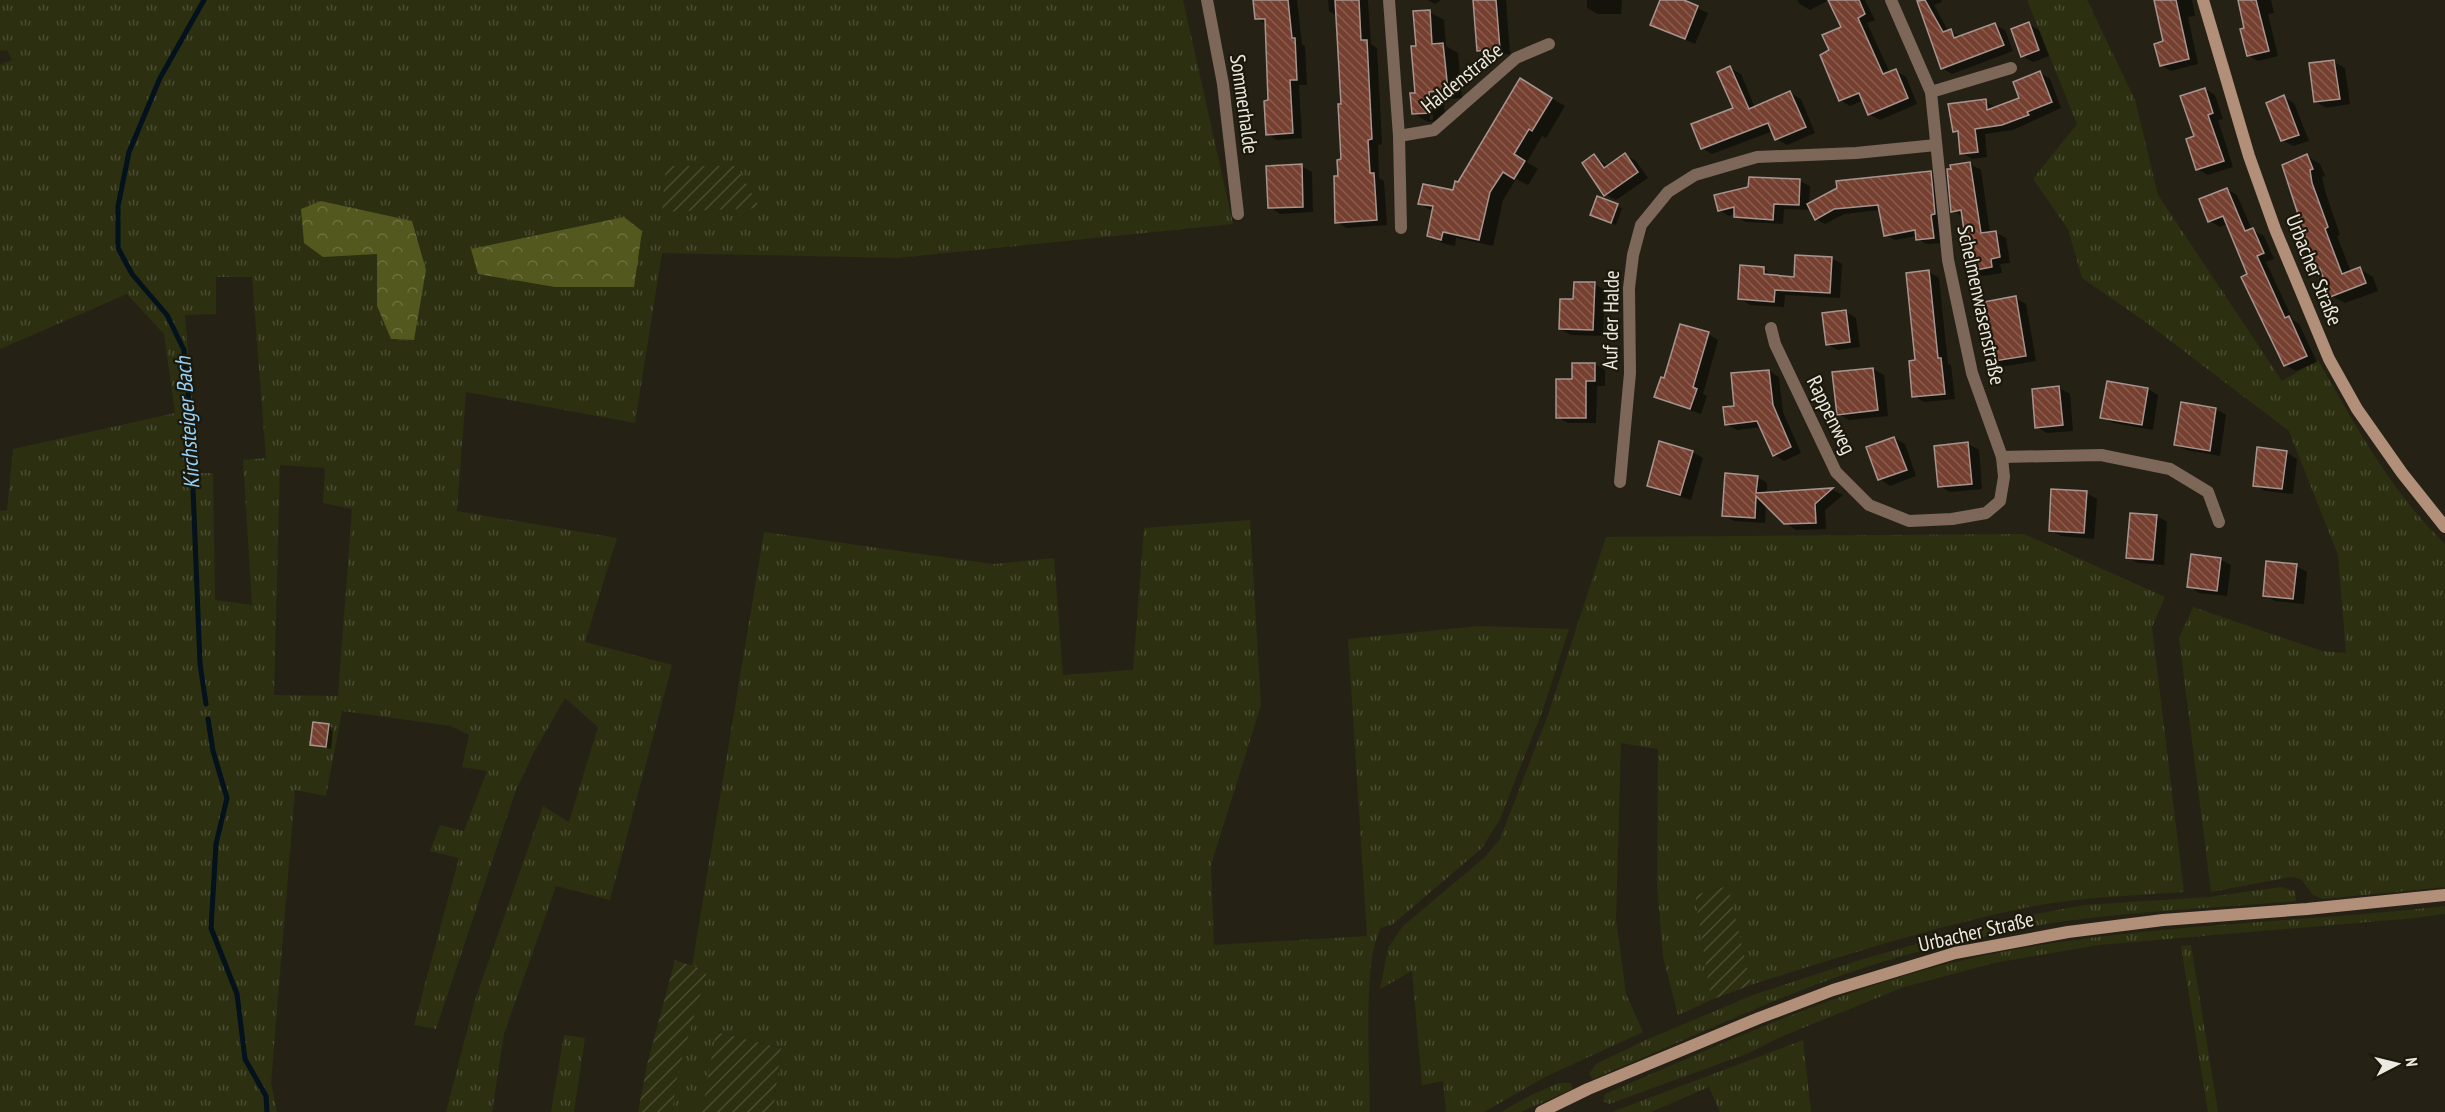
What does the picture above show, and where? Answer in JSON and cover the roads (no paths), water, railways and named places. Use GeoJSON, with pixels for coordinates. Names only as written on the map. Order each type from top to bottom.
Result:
{"type":"FeatureCollection","features":[{"type":"Feature","properties":{"kind":"street","name":"Sommerhalde"},"geometry":{"type":"LineString","coordinates":[[1207,0],[1223,84],[1238,214]]}},
{"type":"Feature","properties":{"kind":"street","name":"Haldenstraße"},"geometry":{"type":"LineString","coordinates":[[1389,0],[1399,136],[1401,228]]}},
{"type":"Feature","properties":{"kind":"street","name":"Schelmenwasenstraße"},"geometry":{"type":"LineString","coordinates":[[1891,0],[1931,92],[1950,271],[1972,373],[2002,457]]}},
{"type":"Feature","properties":{"kind":"street","name":"Urbacher Straße"},"geometry":{"type":"LineString","coordinates":[[2203,0],[2249,156],[2275,229],[2329,359],[2357,409],[2402,473],[2445,527]]}},
{"type":"Feature","properties":{"kind":"street","name":"Haldenstraße"},"geometry":{"type":"LineString","coordinates":[[1399,136],[1434,130],[1516,58],[1549,44]]}},
{"type":"Feature","properties":{"kind":"street"},"geometry":{"type":"LineString","coordinates":[[1931,92],[2011,68]]}},
{"type":"Feature","properties":{"kind":"street","name":"Auf der Halde"},"geometry":{"type":"LineString","coordinates":[[1620,482],[1630,373],[1629,288],[1633,255],[1641,225],[1668,192],[1695,175],[1757,157],[1856,153],[1936,145]]}},
{"type":"Feature","properties":{"kind":"street","name":"Rappenweg"},"geometry":{"type":"LineString","coordinates":[[1771,328],[1775,344],[1836,472],[1869,505],[1909,521],[1952,519],[1986,513],[2000,501],[2004,477],[2002,457]]}},
{"type":"Feature","properties":{"kind":"street"},"geometry":{"type":"LineString","coordinates":[[2002,457],[2101,455],[2170,469],[2208,492],[2219,522]]}},
{"type":"Feature","properties":{"kind":"street","name":"Urbacher Straße"},"geometry":{"type":"LineString","coordinates":[[1541,1112],[1588,1089],[1759,1018],[1833,990],[1954,953],[2068,932],[2163,920],[2445,895]]}},
{"type":"Feature","properties":{"kind":"waterway","name":"Kirchsteiger Bach"},"geometry":{"type":"LineString","coordinates":[[204,0],[160,78],[129,152],[118,206],[118,248],[132,274],[167,315],[184,350],[190,414],[200,664],[206,704]]}},
{"type":"Feature","properties":{"kind":"waterway","name":"Kirchsteiger Bach"},"geometry":{"type":"LineString","coordinates":[[208,719],[213,751],[227,798],[216,844],[211,928],[237,994],[245,1059],[266,1096],[267,1112]]}}]}
